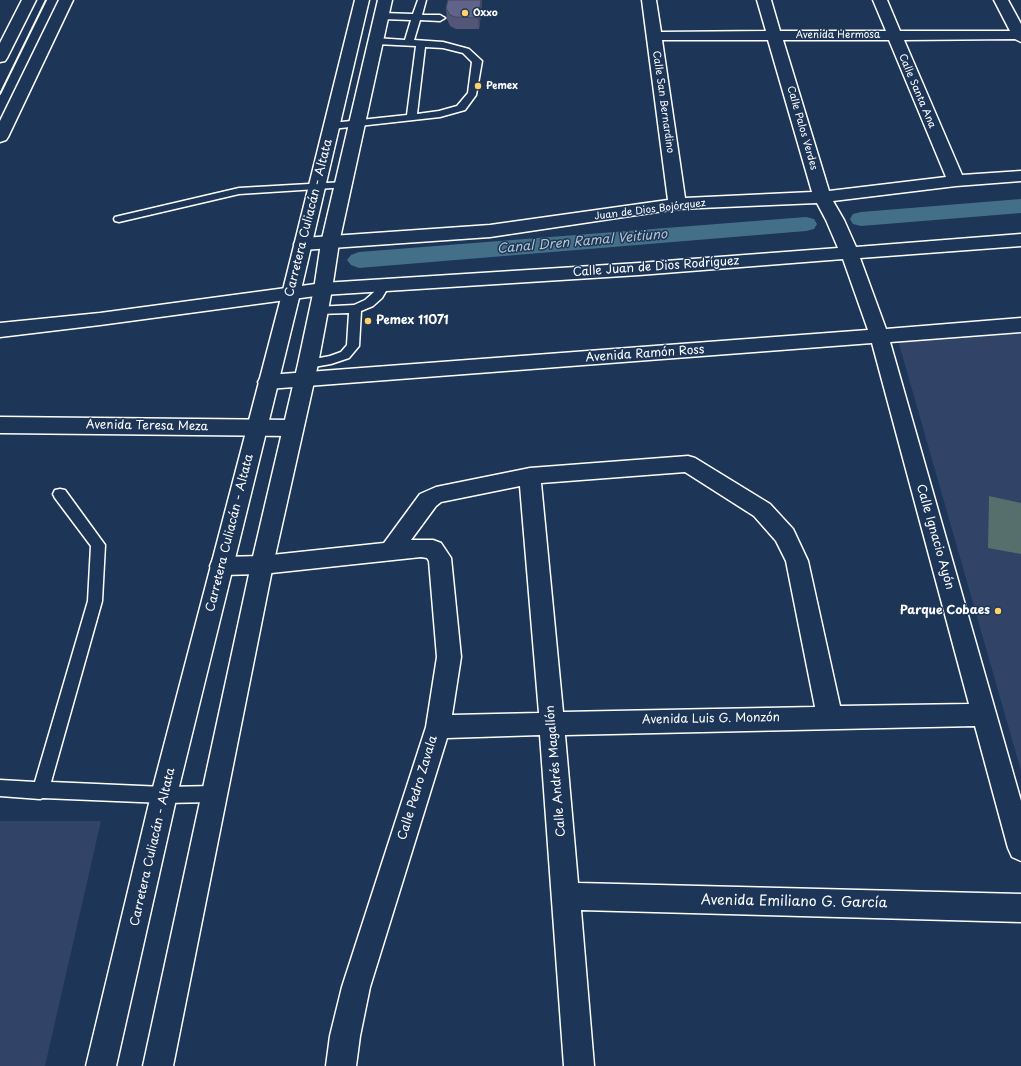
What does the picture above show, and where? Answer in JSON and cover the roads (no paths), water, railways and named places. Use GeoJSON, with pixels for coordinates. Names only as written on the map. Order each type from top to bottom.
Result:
{"type":"FeatureCollection","features":[{"type":"Feature","properties":{"kind":"street"},"geometry":{"type":"LineString","coordinates":[[0,58],[29,0]]}},
{"type":"Feature","properties":{"kind":"street"},"geometry":{"type":"LineString","coordinates":[[0,136],[66,0]]}},
{"type":"Feature","properties":{"kind":"street","name":"Carretera Culiacán - Altata"},"geometry":{"type":"LineString","coordinates":[[101,1066],[164,795],[291,294],[362,0]]}},
{"type":"Feature","properties":{"kind":"street","name":"Calle San Bernardino"},"geometry":{"type":"LineString","coordinates":[[650,0],[677,204]]}},
{"type":"Feature","properties":{"kind":"street","name":"Calle Palos Verdes"},"geometry":{"type":"LineString","coordinates":[[764,0],[822,197],[835,220],[849,252]]}},
{"type":"Feature","properties":{"kind":"street","name":"Calle Santa Ana"},"geometry":{"type":"LineString","coordinates":[[880,0],[893,35],[956,181]]}},
{"type":"Feature","properties":{"kind":"street"},"geometry":{"type":"LineString","coordinates":[[1001,0],[1021,36]]}},
{"type":"Feature","properties":{"kind":"street","name":"Carretera Culiacán - Altata"},"geometry":{"type":"LineString","coordinates":[[158,1066],[262,565],[319,310],[330,243],[384,8]]}},
{"type":"Feature","properties":{"kind":"street","name":"Avenida Hermosa"},"geometry":{"type":"LineString","coordinates":[[654,36],[1021,36]]}},
{"type":"Feature","properties":{"kind":"street","name":"Juan de Dios Bojórquez"},"geometry":{"type":"LineString","coordinates":[[303,244],[490,231],[677,204],[822,197],[956,181],[1021,176]]}},
{"type":"Feature","properties":{"kind":"street","name":"Calle Juan de Dios Rodríguez"},"geometry":{"type":"LineString","coordinates":[[0,330],[100,319],[323,289],[639,269],[1021,240]]}},
{"type":"Feature","properties":{"kind":"street","name":"Calle Ignacio Ayón"},"geometry":{"type":"LineString","coordinates":[[849,252],[879,335],[1021,848]]}},
{"type":"Feature","properties":{"kind":"street","name":"Avenida Ramón Ross"},"geometry":{"type":"LineString","coordinates":[[268,382],[306,372],[429,370],[1021,325]]}},
{"type":"Feature","properties":{"kind":"street","name":"Avenida Teresa Meza"},"geometry":{"type":"LineString","coordinates":[[0,424],[293,428]]}},
{"type":"Feature","properties":{"kind":"street"},"geometry":{"type":"LineString","coordinates":[[221,566],[262,565],[390,551],[428,500],[436,496],[530,476],[688,464],[762,510],[785,535],[797,561],[830,717]]}},
{"type":"Feature","properties":{"kind":"street","name":"Calle Andrés Magallón"},"geometry":{"type":"LineString","coordinates":[[530,476],[580,1066]]}},
{"type":"Feature","properties":{"kind":"street","name":"Calle Pedro Zavala"},"geometry":{"type":"LineString","coordinates":[[341,1066],[345,1036],[356,987],[438,727],[449,657],[440,558],[433,549],[421,548],[390,551]]}},
{"type":"Feature","properties":{"kind":"street","name":"Avenida Luis G. Monzón"},"geometry":{"type":"LineString","coordinates":[[438,727],[552,723],[984,715]]}},
{"type":"Feature","properties":{"kind":"street","name":"Avenida Emiliano G. García"},"geometry":{"type":"LineString","coordinates":[[566,896],[1021,908]]}},
{"type":"Feature","properties":{"kind":"lane"},"geometry":{"type":"LineString","coordinates":[[410,43],[422,0]]}},
{"type":"Feature","properties":{"kind":"lane"},"geometry":{"type":"LineString","coordinates":[[384,8],[417,17],[440,18]]}},
{"type":"Feature","properties":{"kind":"lane"},"geometry":{"type":"LineString","coordinates":[[332,126],[440,114],[461,108],[473,93],[477,60],[466,51],[443,45],[376,41]]}},
{"type":"Feature","properties":{"kind":"lane"},"geometry":{"type":"LineString","coordinates":[[412,117],[421,43]]}},
{"type":"Feature","properties":{"kind":"lane"},"geometry":{"type":"LineString","coordinates":[[119,219],[238,191],[344,185]]}},
{"type":"Feature","properties":{"kind":"lane"},"geometry":{"type":"LineString","coordinates":[[319,310],[356,309],[378,295],[384,284]]}},
{"type":"Feature","properties":{"kind":"lane"},"geometry":{"type":"LineString","coordinates":[[306,372],[344,355],[353,346],[356,309]]}},
{"type":"Feature","properties":{"kind":"lane"},"geometry":{"type":"LineString","coordinates":[[40,791],[95,601],[98,545],[60,494]]}},
{"type":"Feature","properties":{"kind":"lane"},"geometry":{"type":"LineString","coordinates":[[0,788],[40,791],[164,795],[214,794]]}},
{"type":"Feature","properties":{"kind":"waterway","name":"Canal Dren Ramal Veitiuno"},"geometry":{"type":"LineString","coordinates":[[861,219],[1021,206]]}},
{"type":"Feature","properties":{"kind":"waterway","name":"Canal Dren Ramal Veitiuno"},"geometry":{"type":"LineString","coordinates":[[359,260],[806,224]]}},
{"type":"Feature","properties":{"kind":"railway"},"geometry":{"type":"LineString","coordinates":[[0,94],[46,0]]}},
{"type":"Feature","properties":{"kind":"place","name":"Oxxo"},"geometry":{"type":"Point","coordinates":[465,13]}},
{"type":"Feature","properties":{"kind":"place","name":"Pemex"},"geometry":{"type":"Point","coordinates":[478,86]}},
{"type":"Feature","properties":{"kind":"place","name":"Pemex 11071"},"geometry":{"type":"Point","coordinates":[368,321]}},
{"type":"Feature","properties":{"kind":"place","name":"Parque Cobaes"},"geometry":{"type":"Point","coordinates":[998,611]}}]}
